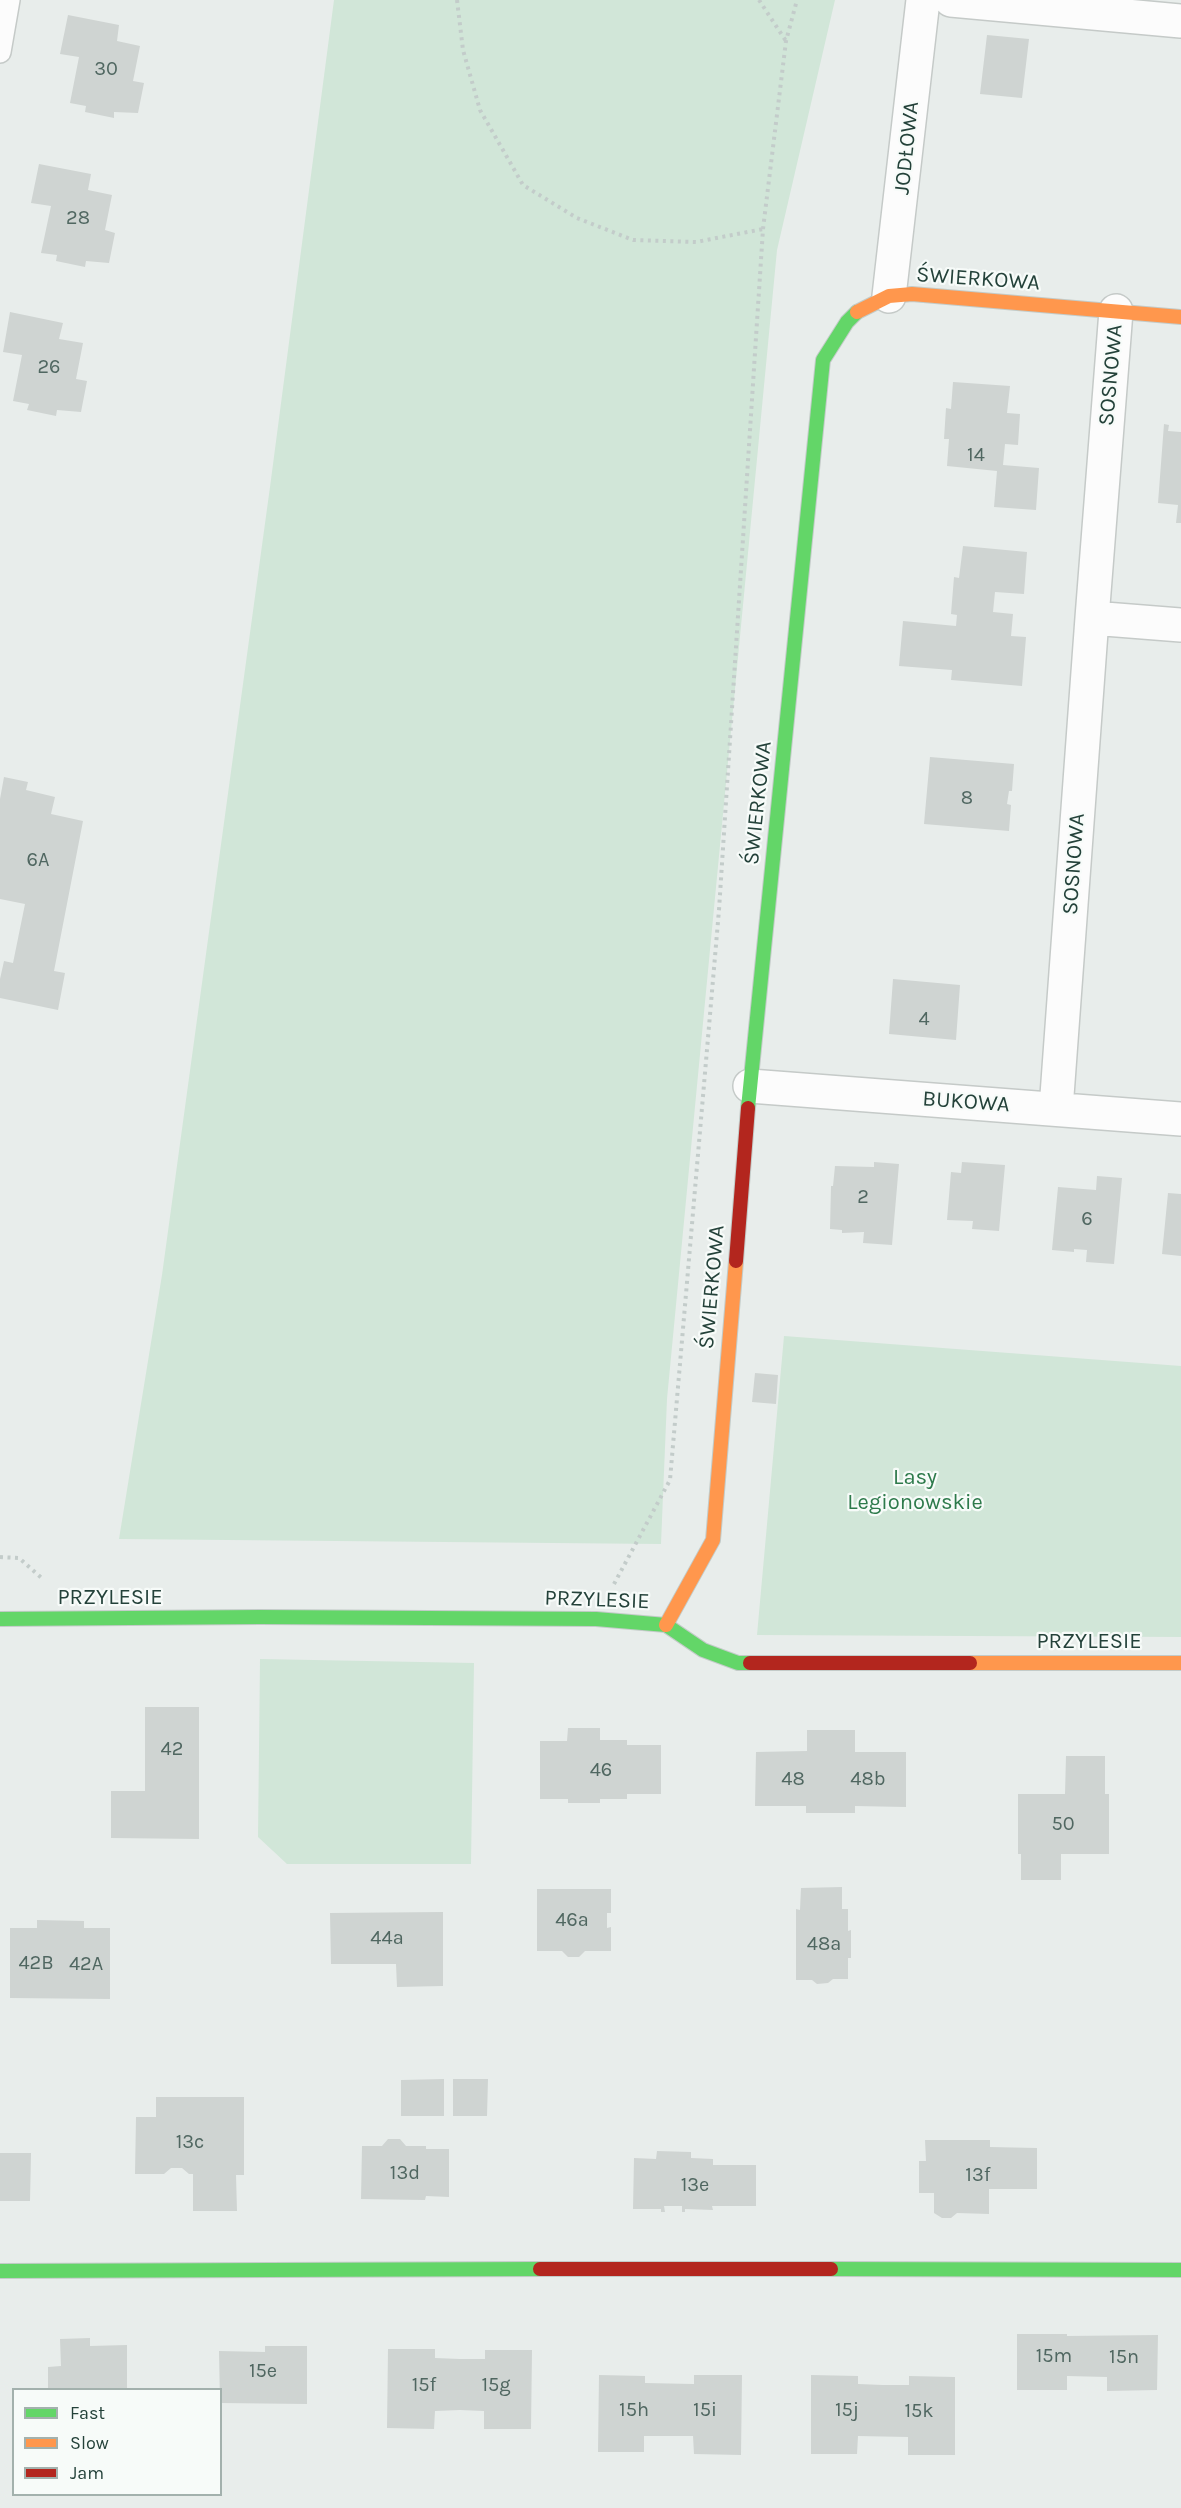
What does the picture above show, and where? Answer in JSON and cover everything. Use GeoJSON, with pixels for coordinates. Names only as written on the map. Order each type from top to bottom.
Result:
{"type":"FeatureCollection","features":[{"type":"Feature","properties":{"kind":"street","name":"JODŁOWA"},"geometry":{"type":"LineString","coordinates":[[889,296],[922,0]]}},
{"type":"Feature","properties":{"kind":"street"},"geometry":{"type":"LineString","coordinates":[[951,0],[1181,21]]}},
{"type":"Feature","properties":{"kind":"street","name":"ŚWIERKOWA"},"geometry":{"type":"LineString","coordinates":[[666,1624],[713,1540],[750,1086],[823,360],[847,322],[860,309],[889,296],[912,294],[1181,317]]}},
{"type":"Feature","properties":{"kind":"street","name":"SOSNOWA"},"geometry":{"type":"LineString","coordinates":[[1056,1109],[1116,311]]}},
{"type":"Feature","properties":{"kind":"street"},"geometry":{"type":"LineString","coordinates":[[1092,618],[1181,625]]}},
{"type":"Feature","properties":{"kind":"street","name":"BUKOWA"},"geometry":{"type":"LineString","coordinates":[[750,1086],[1181,1119]]}},
{"type":"Feature","properties":{"kind":"street","name":"PRZYLESIE"},"geometry":{"type":"LineString","coordinates":[[0,1619],[260,1617],[596,1619],[666,1624],[703,1650],[738,1663],[1181,1663]]}},
{"type":"Feature","properties":{"kind":"street"},"geometry":{"type":"LineString","coordinates":[[0,2271],[1026,2268],[1181,2270]]}},
{"type":"Feature","properties":{"kind":"lane"},"geometry":{"type":"LineString","coordinates":[[0,52],[9,0]]}},
{"type":"Feature","properties":{"kind":"path"},"geometry":{"type":"LineString","coordinates":[[457,0],[463,50],[480,110],[523,185],[576,218],[633,240],[696,242],[763,229]]}},
{"type":"Feature","properties":{"kind":"path"},"geometry":{"type":"LineString","coordinates":[[759,0],[786,41]]}},
{"type":"Feature","properties":{"kind":"path"},"geometry":{"type":"LineString","coordinates":[[596,1619],[670,1480],[719,910],[763,229],[786,41],[797,0]]}},
{"type":"Feature","properties":{"kind":"green space"},"geometry":{"type":"Polygon","coordinates":[[[334,0],[835,0],[777,250],[667,1399],[661,1544],[119,1539],[162,1275],[334,0]]]}},
{"type":"Feature","properties":{"kind":"green space","name":"Lasy Legionowskie"},"geometry":{"type":"Polygon","coordinates":[[[784,1336],[1181,1366],[1181,1637],[757,1635],[784,1336]]]}},
{"type":"Feature","properties":{"kind":"green space"},"geometry":{"type":"Polygon","coordinates":[[[260,1659],[474,1663],[471,1864],[287,1864],[258,1837],[260,1659]]]}},
{"type":"Feature","properties":{"kind":"building"},"geometry":{"type":"Polygon","coordinates":[[[68,15],[119,25],[117,41],[140,46],[133,81],[144,83],[138,113],[114,112],[114,118],[85,112],[86,106],[70,103],[79,57],[60,54],[68,15]]]}},
{"type":"Feature","properties":{"kind":"building"},"geometry":{"type":"Polygon","coordinates":[[[987,35],[1029,39],[1022,98],[980,94],[987,35]]]}},
{"type":"Feature","properties":{"kind":"building"},"geometry":{"type":"Polygon","coordinates":[[[39,164],[91,174],[88,190],[112,195],[105,230],[115,233],[109,263],[86,261],[85,267],[56,261],[57,255],[41,253],[51,206],[31,203],[39,164]]]}},
{"type":"Feature","properties":{"kind":"building"},"geometry":{"type":"Polygon","coordinates":[[[10,312],[63,323],[59,339],[83,343],[76,379],[87,381],[81,412],[57,410],[56,416],[27,410],[29,404],[13,401],[22,355],[3,352],[10,312]]]}},
{"type":"Feature","properties":{"kind":"building"},"geometry":{"type":"Polygon","coordinates":[[[953,382],[1010,386],[1007,413],[1020,414],[1018,445],[1005,444],[1003,465],[1039,468],[1036,510],[994,507],[997,471],[947,466],[949,439],[944,439],[946,408],[951,409],[953,382]]]}},
{"type":"Feature","properties":{"kind":"building"},"geometry":{"type":"Polygon","coordinates":[[[1164,424],[1169,425],[1168,431],[1181,432],[1181,523],[1176,523],[1178,505],[1158,503],[1164,424]]]}},
{"type":"Feature","properties":{"kind":"building"},"geometry":{"type":"Polygon","coordinates":[[[963,546],[1027,552],[1024,594],[995,592],[993,612],[1013,614],[1011,636],[1026,637],[1022,686],[951,680],[952,670],[899,666],[903,621],[956,626],[957,615],[951,614],[954,577],[959,578],[963,546]]]}},
{"type":"Feature","properties":{"kind":"building"},"geometry":{"type":"Polygon","coordinates":[[[930,757],[1014,764],[1012,791],[1009,791],[1007,804],[1011,805],[1009,831],[924,824],[930,757]]]}},
{"type":"Feature","properties":{"kind":"building"},"geometry":{"type":"Polygon","coordinates":[[[4,777],[28,782],[26,790],[55,797],[51,814],[83,821],[54,971],[65,973],[58,1010],[0,998],[0,979],[4,961],[13,963],[25,904],[0,899],[0,799],[4,777]]]}},
{"type":"Feature","properties":{"kind":"building"},"geometry":{"type":"Polygon","coordinates":[[[893,979],[960,985],[956,1040],[889,1034],[893,979]]]}},
{"type":"Feature","properties":{"kind":"building"},"geometry":{"type":"Polygon","coordinates":[[[874,1162],[899,1164],[892,1245],[863,1243],[864,1232],[842,1233],[842,1230],[830,1229],[831,1186],[833,1186],[835,1166],[874,1167],[874,1162]]]}},
{"type":"Feature","properties":{"kind":"building"},"geometry":{"type":"Polygon","coordinates":[[[962,1162],[1005,1165],[999,1231],[972,1229],[973,1221],[947,1220],[951,1172],[961,1173],[962,1162]]]}},
{"type":"Feature","properties":{"kind":"building"},"geometry":{"type":"Polygon","coordinates":[[[1097,1176],[1122,1178],[1114,1264],[1086,1262],[1087,1250],[1074,1249],[1074,1252],[1052,1250],[1058,1187],[1096,1190],[1097,1176]]]}},
{"type":"Feature","properties":{"kind":"building"},"geometry":{"type":"Polygon","coordinates":[[[1168,1193],[1181,1194],[1181,1256],[1162,1254],[1168,1193]]]}},
{"type":"Feature","properties":{"kind":"building"},"geometry":{"type":"Polygon","coordinates":[[[755,1373],[778,1375],[776,1404],[752,1402],[755,1373]]]}},
{"type":"Feature","properties":{"kind":"building"},"geometry":{"type":"Polygon","coordinates":[[[145,1707],[199,1707],[199,1839],[111,1838],[111,1791],[145,1791],[145,1707]]]}},
{"type":"Feature","properties":{"kind":"building"},"geometry":{"type":"Polygon","coordinates":[[[568,1728],[600,1728],[600,1740],[627,1740],[627,1745],[661,1745],[661,1794],[627,1794],[627,1799],[600,1799],[600,1803],[568,1803],[568,1799],[540,1799],[540,1741],[567,1741],[568,1728]]]}},
{"type":"Feature","properties":{"kind":"building"},"geometry":{"type":"Polygon","coordinates":[[[807,1730],[855,1730],[855,1752],[906,1752],[906,1807],[855,1806],[855,1813],[806,1813],[806,1806],[755,1806],[756,1752],[807,1751],[807,1730]]]}},
{"type":"Feature","properties":{"kind":"building"},"geometry":{"type":"Polygon","coordinates":[[[1066,1756],[1105,1756],[1105,1794],[1109,1794],[1109,1854],[1061,1854],[1061,1880],[1021,1880],[1021,1854],[1018,1854],[1018,1794],[1065,1794],[1066,1756]]]}},
{"type":"Feature","properties":{"kind":"building"},"geometry":{"type":"Polygon","coordinates":[[[842,1887],[842,1909],[848,1909],[848,1931],[851,1930],[848,1979],[833,1979],[828,1983],[817,1984],[812,1980],[796,1980],[796,1909],[800,1910],[801,1888],[842,1887]]]}},
{"type":"Feature","properties":{"kind":"building"},"geometry":{"type":"Polygon","coordinates":[[[537,1889],[611,1889],[611,1913],[607,1913],[607,1928],[611,1927],[611,1951],[585,1951],[579,1957],[568,1957],[562,1951],[537,1951],[537,1889]]]}},
{"type":"Feature","properties":{"kind":"building"},"geometry":{"type":"Polygon","coordinates":[[[443,1912],[443,1986],[397,1987],[396,1964],[331,1964],[330,1913],[443,1912]]]}},
{"type":"Feature","properties":{"kind":"building"},"geometry":{"type":"Polygon","coordinates":[[[37,1920],[84,1921],[84,1928],[110,1928],[110,1999],[10,1998],[10,1928],[37,1928],[37,1920]]]}},
{"type":"Feature","properties":{"kind":"building"},"geometry":{"type":"Polygon","coordinates":[[[444,2079],[444,2116],[401,2116],[401,2080],[444,2079]]]}},
{"type":"Feature","properties":{"kind":"building"},"geometry":{"type":"Polygon","coordinates":[[[453,2079],[488,2079],[487,2116],[453,2116],[453,2079]]]}},
{"type":"Feature","properties":{"kind":"building"},"geometry":{"type":"Polygon","coordinates":[[[156,2097],[244,2097],[244,2175],[236,2175],[237,2211],[193,2211],[193,2174],[189,2174],[182,2168],[171,2168],[164,2174],[135,2174],[136,2117],[156,2117],[156,2097]]]}},
{"type":"Feature","properties":{"kind":"building"},"geometry":{"type":"Polygon","coordinates":[[[388,2139],[400,2139],[406,2146],[449,2149],[449,2197],[426,2196],[425,2200],[361,2199],[362,2146],[382,2146],[388,2139]]]}},
{"type":"Feature","properties":{"kind":"building"},"geometry":{"type":"Polygon","coordinates":[[[925,2140],[990,2140],[990,2147],[1037,2148],[1037,2189],[989,2189],[989,2214],[957,2213],[951,2218],[942,2218],[934,2213],[934,2193],[919,2193],[919,2161],[926,2161],[925,2140]]]}},
{"type":"Feature","properties":{"kind":"building"},"geometry":{"type":"Polygon","coordinates":[[[657,2151],[691,2152],[691,2158],[713,2159],[713,2165],[756,2165],[756,2206],[712,2206],[713,2210],[685,2209],[685,2212],[682,2212],[682,2206],[664,2206],[665,2212],[661,2212],[661,2209],[633,2209],[634,2158],[656,2159],[657,2151]]]}},
{"type":"Feature","properties":{"kind":"building"},"geometry":{"type":"Polygon","coordinates":[[[0,2153],[31,2153],[30,2201],[0,2201],[0,2153]]]}},
{"type":"Feature","properties":{"kind":"building"},"geometry":{"type":"Polygon","coordinates":[[[1017,2334],[1158,2335],[1157,2390],[1107,2391],[1107,2377],[1067,2376],[1067,2390],[1017,2390],[1017,2334]]]}},
{"type":"Feature","properties":{"kind":"building"},"geometry":{"type":"Polygon","coordinates":[[[90,2338],[90,2346],[127,2345],[127,2388],[48,2388],[48,2367],[61,2366],[60,2339],[90,2338]]]}},
{"type":"Feature","properties":{"kind":"building"},"geometry":{"type":"Polygon","coordinates":[[[265,2346],[307,2346],[307,2404],[222,2403],[219,2351],[265,2352],[265,2346]]]}},
{"type":"Feature","properties":{"kind":"building"},"geometry":{"type":"Polygon","coordinates":[[[388,2349],[435,2349],[435,2358],[460,2359],[485,2359],[485,2350],[532,2350],[531,2429],[484,2429],[484,2411],[460,2410],[435,2411],[434,2429],[387,2428],[388,2349]]]}},
{"type":"Feature","properties":{"kind":"building"},"geometry":{"type":"Polygon","coordinates":[[[599,2375],[645,2376],[645,2383],[694,2384],[694,2375],[742,2375],[741,2455],[694,2454],[693,2436],[644,2436],[644,2452],[598,2452],[599,2375]]]}},
{"type":"Feature","properties":{"kind":"building"},"geometry":{"type":"Polygon","coordinates":[[[811,2375],[858,2376],[858,2384],[883,2385],[909,2385],[909,2376],[955,2377],[955,2455],[908,2455],[908,2437],[858,2436],[857,2454],[811,2454],[811,2375]]]}},
{"type":"Feature","properties":{"kind":"traffic: fast"},"geometry":{"type":"LineString","coordinates":[[748,1108],[823,360],[847,322],[857,312]]}},
{"type":"Feature","properties":{"kind":"traffic: fast"},"geometry":{"type":"LineString","coordinates":[[0,1619],[260,1617],[596,1619],[666,1625],[703,1650],[738,1663],[750,1663]]}},
{"type":"Feature","properties":{"kind":"traffic: fast"},"geometry":{"type":"LineString","coordinates":[[0,2271],[540,2269]]}},
{"type":"Feature","properties":{"kind":"traffic: fast"},"geometry":{"type":"LineString","coordinates":[[831,2269],[1181,2270]]}},
{"type":"Feature","properties":{"kind":"traffic: slow"},"geometry":{"type":"LineString","coordinates":[[857,312],[889,296],[912,294],[1181,317]]}},
{"type":"Feature","properties":{"kind":"traffic: slow"},"geometry":{"type":"LineString","coordinates":[[666,1625],[713,1540],[736,1261]]}},
{"type":"Feature","properties":{"kind":"traffic: slow"},"geometry":{"type":"LineString","coordinates":[[970,1663],[1181,1663]]}},
{"type":"Feature","properties":{"kind":"traffic: jam"},"geometry":{"type":"LineString","coordinates":[[736,1261],[748,1108]]}},
{"type":"Feature","properties":{"kind":"traffic: jam"},"geometry":{"type":"LineString","coordinates":[[750,1663],[970,1663]]}},
{"type":"Feature","properties":{"kind":"traffic: jam"},"geometry":{"type":"LineString","coordinates":[[540,2269],[831,2269]]}}]}
